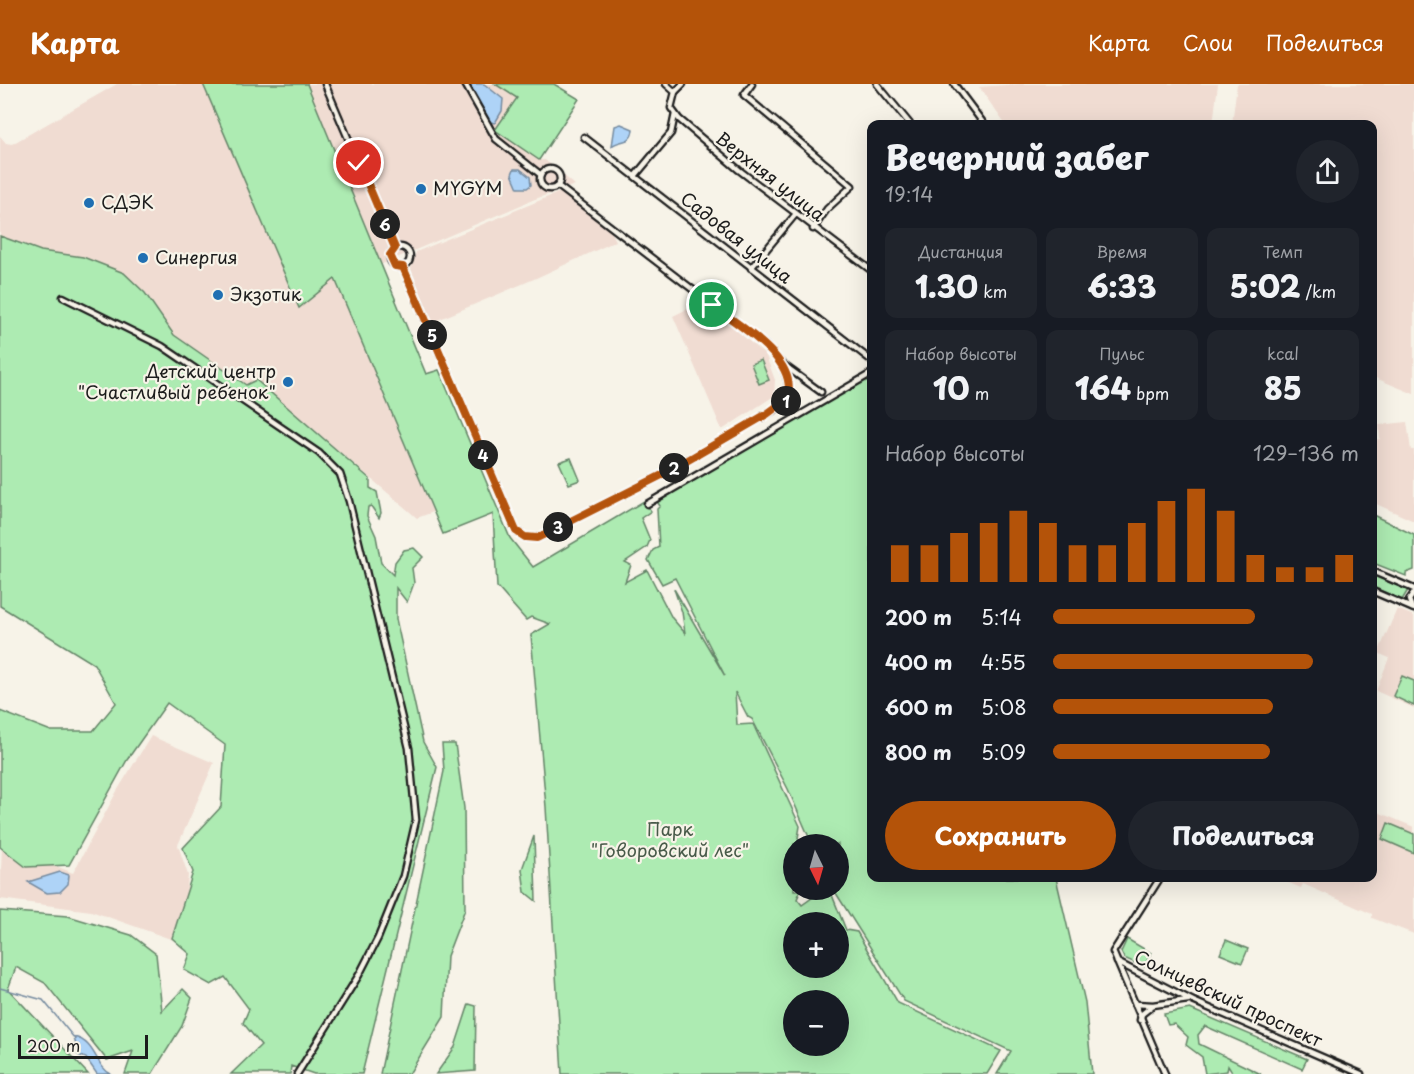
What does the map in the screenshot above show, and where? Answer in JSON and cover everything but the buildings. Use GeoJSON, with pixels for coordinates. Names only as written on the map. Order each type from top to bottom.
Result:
{"type":"FeatureCollection","features":[{"type":"Feature","properties":{"kind":"street"},"geometry":{"type":"LineString","coordinates":[[325,84],[395,248]]}},
{"type":"Feature","properties":{"kind":"street"},"geometry":{"type":"LineString","coordinates":[[465,84],[496,139],[541,174]]}},
{"type":"Feature","properties":{"kind":"street"},"geometry":{"type":"LineString","coordinates":[[666,84],[675,92]]}},
{"type":"Feature","properties":{"kind":"street"},"geometry":{"type":"LineString","coordinates":[[635,176],[671,133],[675,114],[671,101],[675,92],[683,84]]}},
{"type":"Feature","properties":{"kind":"street"},"geometry":{"type":"LineString","coordinates":[[752,84],[744,95],[852,186],[827,209],[813,229]]}},
{"type":"Feature","properties":{"kind":"street"},"geometry":{"type":"LineString","coordinates":[[877,84],[907,120]]}},
{"type":"Feature","properties":{"kind":"street"},"geometry":{"type":"LineString","coordinates":[[954,84],[981,120]]}},
{"type":"Feature","properties":{"kind":"street","name":"Верхняя улица"},"geometry":{"type":"LineString","coordinates":[[675,114],[702,140],[795,215],[867,267]]}},
{"type":"Feature","properties":{"kind":"street","name":"Садовая улица"},"geometry":{"type":"LineString","coordinates":[[584,137],[867,357]]}},
{"type":"Feature","properties":{"kind":"street"},"geometry":{"type":"LineString","coordinates":[[548,169],[554,170],[560,177],[558,186],[550,190],[543,188],[540,182],[541,174],[548,169]]}},
{"type":"Feature","properties":{"kind":"street"},"geometry":{"type":"LineString","coordinates":[[558,186],[765,345],[781,363],[821,392]]}},
{"type":"Feature","properties":{"kind":"street"},"geometry":{"type":"LineString","coordinates":[[751,268],[795,215]]}},
{"type":"Feature","properties":{"kind":"street"},"geometry":{"type":"LineString","coordinates":[[395,248],[402,248],[409,255],[403,267]]}},
{"type":"Feature","properties":{"kind":"street"},"geometry":{"type":"LineString","coordinates":[[395,248],[390,255],[391,262],[395,266],[403,267]]}},
{"type":"Feature","properties":{"kind":"street"},"geometry":{"type":"LineString","coordinates":[[403,267],[516,531],[525,537],[537,538],[642,485],[781,406],[788,395],[789,388],[781,363]]}},
{"type":"Feature","properties":{"kind":"street"},"geometry":{"type":"LineString","coordinates":[[63,297],[162,346],[319,453],[340,474],[349,501],[409,748],[416,820],[403,876],[378,938],[359,975],[297,1074]]}},
{"type":"Feature","properties":{"kind":"street"},"geometry":{"type":"LineString","coordinates":[[647,504],[867,376]]}},
{"type":"Feature","properties":{"kind":"street"},"geometry":{"type":"LineString","coordinates":[[1377,572],[1414,591],[1409,600],[1413,609]]}},
{"type":"Feature","properties":{"kind":"street"},"geometry":{"type":"LineString","coordinates":[[1377,593],[1413,609]]}},
{"type":"Feature","properties":{"kind":"street"},"geometry":{"type":"LineString","coordinates":[[1157,882],[1114,949],[1116,963],[1165,1074]]}},
{"type":"Feature","properties":{"kind":"street","name":"Солнцевский проспект"},"geometry":{"type":"LineString","coordinates":[[1116,963],[1193,1001],[1361,1074]]}},
{"type":"Feature","properties":{"kind":"street"},"geometry":{"type":"LineString","coordinates":[[1124,980],[1128,976],[1142,977]]}},
{"type":"Feature","properties":{"kind":"street"},"geometry":{"type":"LineString","coordinates":[[1135,1004],[1153,1005],[1177,1000],[1193,1001]]}},
{"type":"Feature","properties":{"kind":"street"},"geometry":{"type":"LineString","coordinates":[[1140,1020],[1142,1014],[1153,1005]]}},
{"type":"Feature","properties":{"kind":"shaded area"},"geometry":{"type":"Polygon","coordinates":[[[117,84],[203,84],[299,307],[335,279],[433,512],[417,518],[256,380],[246,385],[174,335],[145,292],[124,273],[83,257],[41,251],[0,236],[0,136],[6,143],[12,144],[117,84]]]}},
{"type":"Feature","properties":{"kind":"shaded area"},"geometry":{"type":"Polygon","coordinates":[[[307,84],[495,84],[517,98],[495,130],[539,160],[545,160],[575,185],[535,199],[380,265],[307,84]]]}},
{"type":"Feature","properties":{"kind":"shaded area"},"geometry":{"type":"Polygon","coordinates":[[[1021,84],[1218,84],[1214,120],[1002,120],[979,87],[1021,84]]]}},
{"type":"Feature","properties":{"kind":"shaded area"},"geometry":{"type":"Polygon","coordinates":[[[1237,84],[1414,84],[1414,394],[1377,379],[1377,120],[1232,120],[1237,84]]]}},
{"type":"Feature","properties":{"kind":"shaded area"},"geometry":{"type":"Polygon","coordinates":[[[560,192],[610,229],[616,241],[433,322],[411,269],[416,252],[560,192]]]}},
{"type":"Feature","properties":{"kind":"shaded area"},"geometry":{"type":"Polygon","coordinates":[[[703,301],[766,356],[775,380],[774,396],[722,430],[673,316],[703,301]]]}},
{"type":"Feature","properties":{"kind":"shaded area"},"geometry":{"type":"Polygon","coordinates":[[[1407,422],[1411,450],[1414,450],[1414,521],[1377,504],[1379,425],[1407,422]]]}},
{"type":"Feature","properties":{"kind":"shaded area"},"geometry":{"type":"Polygon","coordinates":[[[1397,609],[1414,616],[1414,708],[1377,691],[1389,658],[1378,653],[1397,609]]]}},
{"type":"Feature","properties":{"kind":"shaded area"},"geometry":{"type":"Polygon","coordinates":[[[151,736],[214,763],[178,845],[188,875],[182,943],[91,911],[0,899],[2,844],[73,873],[117,791],[151,736]]]}},
{"type":"Feature","properties":{"kind":"shaded area"},"geometry":{"type":"Polygon","coordinates":[[[1377,812],[1414,827],[1414,934],[1372,918],[1372,914],[1303,884],[1301,888],[1287,882],[1377,882],[1377,812]]]}},
{"type":"Feature","properties":{"kind":"green space","name":"Парк \"Говоровский лес\""},"geometry":{"type":"Polygon","coordinates":[[[203,84],[307,84],[426,374],[439,370],[510,538],[533,567],[644,501],[651,511],[641,518],[650,540],[647,547],[625,562],[631,565],[625,582],[647,570],[672,618],[685,633],[682,612],[674,589],[725,676],[675,578],[662,584],[648,560],[653,550],[659,547],[657,509],[660,506],[656,500],[867,378],[867,882],[1057,882],[1085,1002],[1092,1074],[997,1074],[1011,1051],[904,1001],[840,900],[849,900],[849,834],[808,834],[788,789],[752,719],[748,717],[735,692],[737,725],[753,724],[800,826],[799,834],[783,834],[783,900],[798,900],[802,905],[809,900],[834,900],[839,912],[783,912],[783,978],[849,978],[849,931],[857,932],[898,1003],[1001,1051],[987,1074],[562,1074],[546,807],[531,635],[550,624],[531,617],[526,620],[497,587],[493,514],[443,534],[335,279],[299,308],[203,84]]]}},
{"type":"Feature","properties":{"kind":"green space"},"geometry":{"type":"Polygon","coordinates":[[[495,84],[554,84],[579,99],[539,160],[495,130],[517,98],[495,84]]]}},
{"type":"Feature","properties":{"kind":"green space"},"geometry":{"type":"Polygon","coordinates":[[[0,236],[41,251],[83,257],[124,273],[145,293],[174,335],[246,385],[256,380],[370,479],[370,488],[377,492],[381,513],[379,518],[371,506],[368,507],[367,516],[376,536],[381,563],[393,575],[395,562],[404,550],[414,548],[423,557],[412,568],[414,583],[407,602],[396,588],[396,619],[423,742],[437,767],[362,1074],[314,1074],[291,1066],[290,1074],[231,1074],[261,1045],[243,1023],[249,1009],[225,977],[211,985],[184,970],[190,954],[172,938],[193,872],[183,848],[221,807],[225,745],[167,703],[127,760],[69,865],[26,867],[0,847],[0,711],[51,731],[93,731],[116,703],[94,664],[0,606],[0,236]]]}},
{"type":"Feature","properties":{"kind":"green space"},"geometry":{"type":"Polygon","coordinates":[[[761,360],[769,380],[759,384],[751,364],[761,360]]]}},
{"type":"Feature","properties":{"kind":"green space"},"geometry":{"type":"Polygon","coordinates":[[[571,458],[580,480],[569,484],[559,462],[571,458]]]}},
{"type":"Feature","properties":{"kind":"green space"},"geometry":{"type":"Polygon","coordinates":[[[1377,517],[1414,535],[1414,570],[1406,573],[1406,576],[1377,565],[1377,517]]]}},
{"type":"Feature","properties":{"kind":"green space"},"geometry":{"type":"Polygon","coordinates":[[[1377,577],[1408,590],[1402,600],[1377,589],[1377,577]]]}},
{"type":"Feature","properties":{"kind":"green space"},"geometry":{"type":"Polygon","coordinates":[[[1402,676],[1414,681],[1414,706],[1393,696],[1402,676]]]}},
{"type":"Feature","properties":{"kind":"green space"},"geometry":{"type":"Polygon","coordinates":[[[442,744],[455,744],[464,808],[465,909],[447,956],[444,1017],[409,1074],[380,1074],[444,771],[442,744]]]}},
{"type":"Feature","properties":{"kind":"green space"},"geometry":{"type":"Polygon","coordinates":[[[1388,823],[1414,834],[1414,853],[1382,839],[1388,823]]]}},
{"type":"Feature","properties":{"kind":"green space"},"geometry":{"type":"Polygon","coordinates":[[[534,836],[536,901],[525,892],[522,869],[534,836]]]}},
{"type":"Feature","properties":{"kind":"green space"},"geometry":{"type":"Polygon","coordinates":[[[0,911],[68,916],[131,935],[156,954],[162,1011],[183,989],[192,998],[182,1026],[152,1074],[125,1074],[133,1051],[107,1060],[45,983],[16,967],[8,989],[88,1074],[0,1074],[0,911]]]}},
{"type":"Feature","properties":{"kind":"green space"},"geometry":{"type":"Polygon","coordinates":[[[1127,939],[1151,953],[1144,967],[1124,958],[1121,952],[1127,939]]]}},
{"type":"Feature","properties":{"kind":"green space"},"geometry":{"type":"Polygon","coordinates":[[[1226,940],[1248,949],[1242,963],[1220,954],[1226,940]]]}},
{"type":"Feature","properties":{"kind":"green space"},"geometry":{"type":"Polygon","coordinates":[[[469,1004],[476,1006],[475,1071],[436,1074],[455,1047],[469,1004]]]}},
{"type":"Feature","properties":{"kind":"green space"},"geometry":{"type":"Polygon","coordinates":[[[1190,1009],[1307,1059],[1302,1069],[1205,1026],[1198,1035],[1199,1044],[1261,1074],[1233,1074],[1228,1066],[1227,1071],[1205,1074],[1202,1057],[1186,1045],[1188,1037],[1174,1024],[1168,1025],[1164,1014],[1190,1009]]]}},
{"type":"Feature","properties":{"kind":"water"},"geometry":{"type":"Polygon","coordinates":[[[469,84],[484,84],[503,99],[502,111],[495,123],[490,122],[469,84]]]}},
{"type":"Feature","properties":{"kind":"water"},"geometry":{"type":"Polygon","coordinates":[[[621,124],[633,129],[632,134],[628,140],[612,146],[615,126],[621,124]]]}},
{"type":"Feature","properties":{"kind":"water"},"geometry":{"type":"Polygon","coordinates":[[[514,169],[520,169],[530,177],[531,185],[527,188],[518,188],[512,174],[514,169]]]}},
{"type":"Feature","properties":{"kind":"water"},"geometry":{"type":"Polygon","coordinates":[[[60,872],[69,875],[68,884],[60,892],[47,893],[28,882],[60,872]]]}},
{"type":"Feature","properties":{"kind":"water"},"geometry":{"type":"Polygon","coordinates":[[[74,1037],[87,1044],[102,1066],[111,1074],[97,1074],[86,1058],[78,1055],[74,1037]]]}},
{"type":"Feature","properties":{"kind":"waterway"},"geometry":{"type":"LineString","coordinates":[[0,988],[43,1000],[75,1039]]}},
{"type":"Feature","properties":{"kind":"place","name":"MYGYM"},"geometry":{"type":"Point","coordinates":[421,189]}},
{"type":"Feature","properties":{"kind":"place","name":"СДЭК"},"geometry":{"type":"Point","coordinates":[89,203]}},
{"type":"Feature","properties":{"kind":"place","name":"Синергия"},"geometry":{"type":"Point","coordinates":[143,258]}},
{"type":"Feature","properties":{"kind":"place","name":"Экзотик"},"geometry":{"type":"Point","coordinates":[218,295]}},
{"type":"Feature","properties":{"kind":"place","name":"Детский центр \"Счастливый ребенок\""},"geometry":{"type":"Point","coordinates":[288,382]}},
{"type":"Feature","properties":{"kind":"route"},"geometry":{"type":"LineString","coordinates":[[359,163],[395,248],[390,255],[391,262],[395,266],[403,267],[516,531],[520,535],[537,538],[664,474],[781,406],[786,400],[789,388],[788,378],[781,363],[765,345],[712,305]]}}]}
